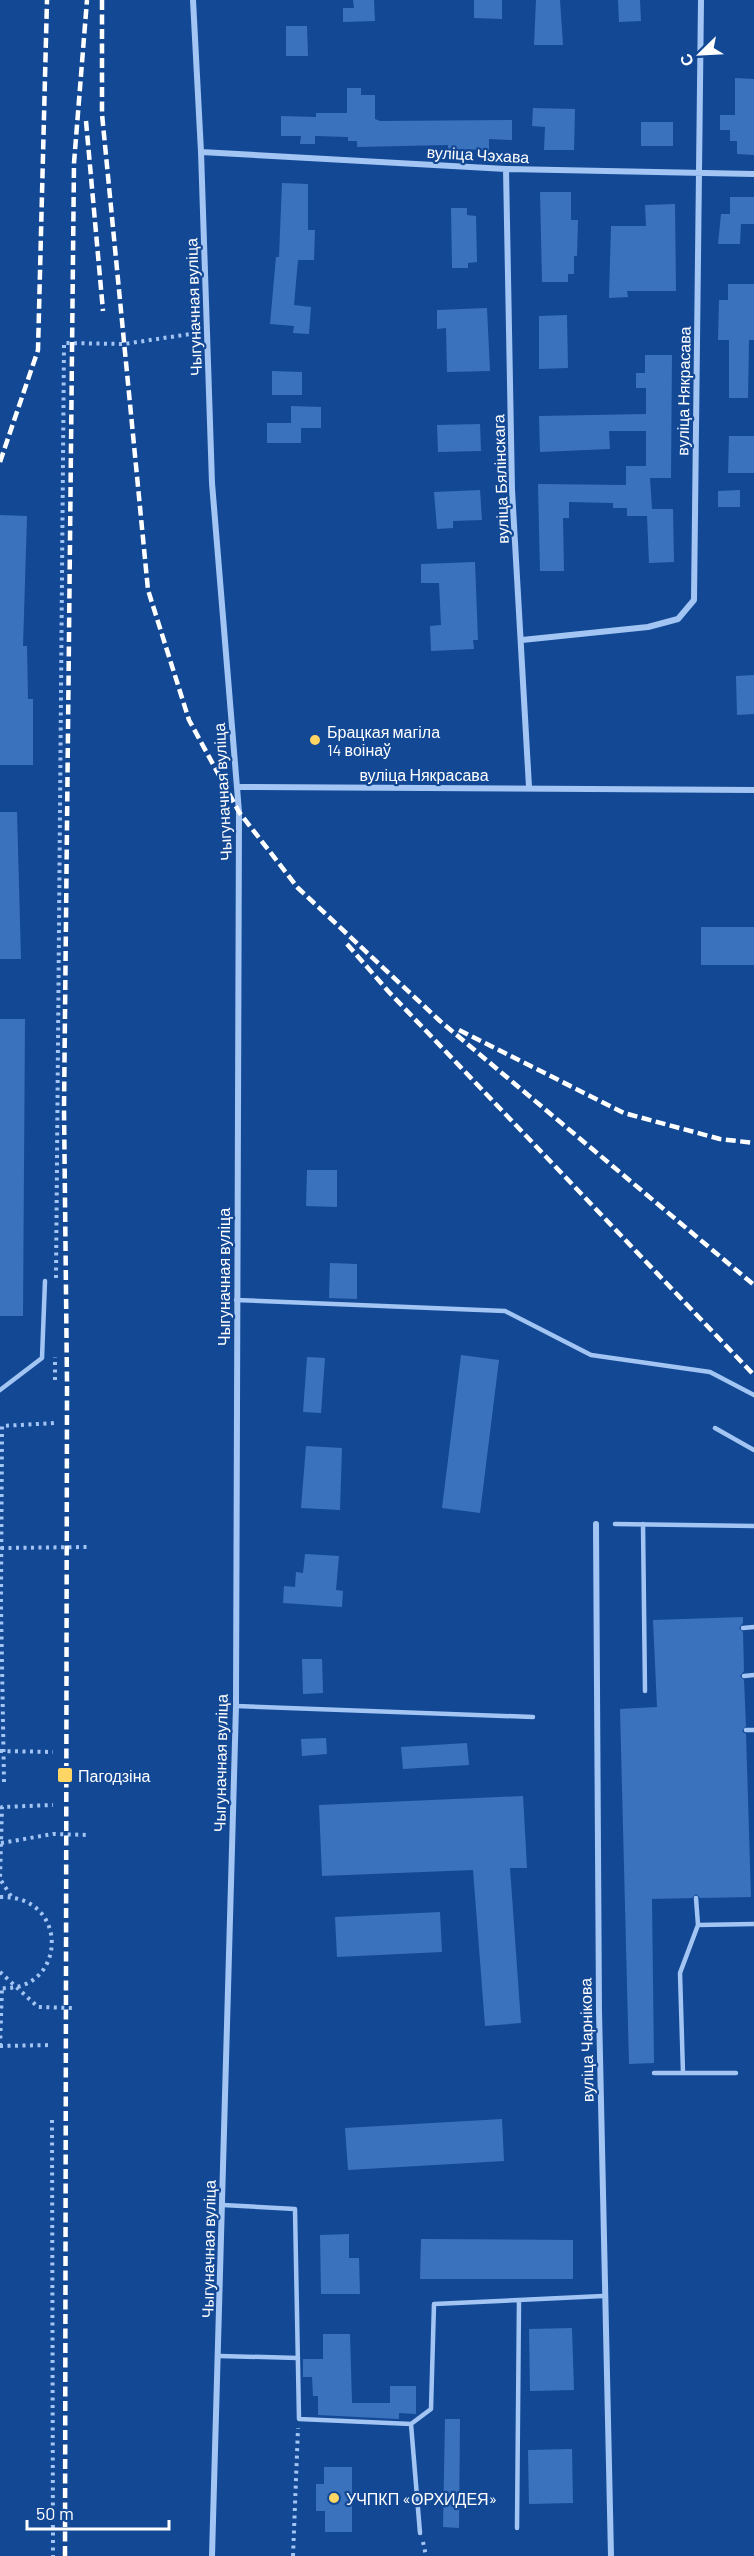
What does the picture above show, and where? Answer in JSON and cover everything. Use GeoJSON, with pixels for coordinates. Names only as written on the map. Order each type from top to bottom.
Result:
{"type":"FeatureCollection","features":[{"type":"Feature","properties":{"kind":"street","name":"Чыгуначная вуліца"},"geometry":{"type":"LineString","coordinates":[[192,0],[201,152],[212,483],[238,787],[236,1706],[220,2356],[212,2556]]}},
{"type":"Feature","properties":{"kind":"street","name":"вуліца Някрасава"},"geometry":{"type":"LineString","coordinates":[[522,640],[648,627],[678,619],[694,600],[701,0]]}},
{"type":"Feature","properties":{"kind":"street","name":"вуліца Чэхава"},"geometry":{"type":"LineString","coordinates":[[201,152],[506,169],[754,174]]}},
{"type":"Feature","properties":{"kind":"street","name":"вуліца Бялінскага"},"geometry":{"type":"LineString","coordinates":[[506,169],[512,490],[529,788]]}},
{"type":"Feature","properties":{"kind":"street","name":"вуліца Някрасава"},"geometry":{"type":"LineString","coordinates":[[238,787],[754,790]]}},
{"type":"Feature","properties":{"kind":"street","name":"вуліца Чарнікова"},"geometry":{"type":"LineString","coordinates":[[596,1524],[603,2296],[610,2556]]}},
{"type":"Feature","properties":{"kind":"lane"},"geometry":{"type":"LineString","coordinates":[[0,1390],[42,1358],[45,1281]]}},
{"type":"Feature","properties":{"kind":"lane"},"geometry":{"type":"LineString","coordinates":[[236,1300],[505,1311],[591,1355],[710,1372],[754,1395]]}},
{"type":"Feature","properties":{"kind":"lane"},"geometry":{"type":"LineString","coordinates":[[715,1428],[754,1450]]}},
{"type":"Feature","properties":{"kind":"lane"},"geometry":{"type":"LineString","coordinates":[[615,1524],[754,1526]]}},
{"type":"Feature","properties":{"kind":"lane"},"geometry":{"type":"LineString","coordinates":[[643,1524],[645,1692]]}},
{"type":"Feature","properties":{"kind":"lane"},"geometry":{"type":"LineString","coordinates":[[743,1628],[754,1627]]}},
{"type":"Feature","properties":{"kind":"lane"},"geometry":{"type":"LineString","coordinates":[[744,1676],[754,1675]]}},
{"type":"Feature","properties":{"kind":"lane"},"geometry":{"type":"LineString","coordinates":[[236,1706],[533,1717]]}},
{"type":"Feature","properties":{"kind":"lane"},"geometry":{"type":"LineString","coordinates":[[746,1730],[754,1730]]}},
{"type":"Feature","properties":{"kind":"lane"},"geometry":{"type":"LineString","coordinates":[[683,2073],[680,1973],[698,1925],[696,1898]]}},
{"type":"Feature","properties":{"kind":"lane"},"geometry":{"type":"LineString","coordinates":[[698,1925],[754,1924]]}},
{"type":"Feature","properties":{"kind":"lane"},"geometry":{"type":"LineString","coordinates":[[654,2073],[736,2073]]}},
{"type":"Feature","properties":{"kind":"lane"},"geometry":{"type":"LineString","coordinates":[[223,2205],[295,2209],[298,2420],[411,2424],[431,2409],[434,2304],[603,2296]]}},
{"type":"Feature","properties":{"kind":"lane"},"geometry":{"type":"LineString","coordinates":[[517,2528],[519,2300]]}},
{"type":"Feature","properties":{"kind":"lane"},"geometry":{"type":"LineString","coordinates":[[220,2356],[298,2358]]}},
{"type":"Feature","properties":{"kind":"lane"},"geometry":{"type":"LineString","coordinates":[[411,2424],[420,2533]]}},
{"type":"Feature","properties":{"kind":"path"},"geometry":{"type":"LineString","coordinates":[[56,1280],[64,343],[124,344],[207,332]]}},
{"type":"Feature","properties":{"kind":"path"},"geometry":{"type":"LineString","coordinates":[[55,1347],[55,1380]]}},
{"type":"Feature","properties":{"kind":"path"},"geometry":{"type":"LineString","coordinates":[[4,1782],[0,1605],[2,1426],[55,1423]]}},
{"type":"Feature","properties":{"kind":"path"},"geometry":{"type":"LineString","coordinates":[[1,1548],[89,1547]]}},
{"type":"Feature","properties":{"kind":"path"},"geometry":{"type":"LineString","coordinates":[[2,1751],[53,1752]]}},
{"type":"Feature","properties":{"kind":"path"},"geometry":{"type":"LineString","coordinates":[[11,1896],[0,1879],[2,1807],[53,1805]]}},
{"type":"Feature","properties":{"kind":"path"},"geometry":{"type":"LineString","coordinates":[[0,1843],[53,1834],[90,1835]]}},
{"type":"Feature","properties":{"kind":"path"},"geometry":{"type":"LineString","coordinates":[[0,1897],[11,1896],[22,1899],[40,1911],[51,1930],[52,1941],[51,1952],[42,1972],[17,1987],[1,1988],[0,2046],[52,2046]]}},
{"type":"Feature","properties":{"kind":"path"},"geometry":{"type":"LineString","coordinates":[[0,1972],[38,2007],[73,2008]]}},
{"type":"Feature","properties":{"kind":"path"},"geometry":{"type":"LineString","coordinates":[[52,2120],[53,2556]]}},
{"type":"Feature","properties":{"kind":"path"},"geometry":{"type":"LineString","coordinates":[[292,2556],[298,2420]]}},
{"type":"Feature","properties":{"kind":"building"},"geometry":{"type":"Polygon","coordinates":[[[353,0],[374,0],[375,21],[343,22],[343,8],[354,8],[353,0]]]}},
{"type":"Feature","properties":{"kind":"building"},"geometry":{"type":"Polygon","coordinates":[[[474,0],[502,0],[502,19],[474,18],[474,0]]]}},
{"type":"Feature","properties":{"kind":"building"},"geometry":{"type":"Polygon","coordinates":[[[536,0],[560,0],[563,45],[534,45],[536,0]]]}},
{"type":"Feature","properties":{"kind":"building"},"geometry":{"type":"Polygon","coordinates":[[[618,0],[640,0],[641,21],[619,22],[618,0]]]}},
{"type":"Feature","properties":{"kind":"building"},"geometry":{"type":"Polygon","coordinates":[[[286,26],[307,26],[308,56],[286,56],[286,26]]]}},
{"type":"Feature","properties":{"kind":"building"},"geometry":{"type":"Polygon","coordinates":[[[735,78],[754,79],[754,155],[737,154],[737,141],[730,141],[730,130],[720,130],[720,115],[735,115],[735,78]]]}},
{"type":"Feature","properties":{"kind":"building"},"geometry":{"type":"Polygon","coordinates":[[[347,88],[361,88],[361,95],[375,95],[375,119],[380,121],[512,120],[512,140],[489,139],[489,150],[448,149],[448,145],[357,147],[357,141],[348,141],[348,137],[315,136],[315,144],[300,144],[301,136],[281,136],[281,116],[316,117],[316,113],[347,113],[347,88]]]}},
{"type":"Feature","properties":{"kind":"building"},"geometry":{"type":"Polygon","coordinates":[[[533,108],[575,109],[574,150],[544,150],[545,127],[532,126],[533,108]]]}},
{"type":"Feature","properties":{"kind":"building"},"geometry":{"type":"Polygon","coordinates":[[[641,122],[673,122],[673,146],[641,146],[641,122]]]}},
{"type":"Feature","properties":{"kind":"building"},"geometry":{"type":"Polygon","coordinates":[[[282,183],[308,184],[308,230],[315,230],[314,260],[298,260],[294,305],[311,307],[309,334],[293,333],[294,326],[270,324],[276,257],[279,257],[282,183]]]}},
{"type":"Feature","properties":{"kind":"building"},"geometry":{"type":"Polygon","coordinates":[[[540,192],[571,192],[571,220],[578,220],[577,256],[574,256],[574,274],[568,274],[568,282],[542,282],[540,192]]]}},
{"type":"Feature","properties":{"kind":"building"},"geometry":{"type":"Polygon","coordinates":[[[730,197],[754,197],[754,224],[741,224],[740,244],[718,244],[721,214],[730,214],[730,197]]]}},
{"type":"Feature","properties":{"kind":"building"},"geometry":{"type":"Polygon","coordinates":[[[675,204],[676,291],[627,291],[628,297],[609,298],[611,226],[646,226],[645,205],[675,204]]]}},
{"type":"Feature","properties":{"kind":"building"},"geometry":{"type":"Polygon","coordinates":[[[451,208],[467,208],[467,215],[476,216],[477,262],[468,263],[468,268],[452,268],[451,208]]]}},
{"type":"Feature","properties":{"kind":"building"},"geometry":{"type":"Polygon","coordinates":[[[728,284],[754,284],[754,340],[749,340],[748,398],[729,398],[729,340],[718,340],[719,300],[728,300],[728,284]]]}},
{"type":"Feature","properties":{"kind":"building"},"geometry":{"type":"Polygon","coordinates":[[[487,308],[490,371],[447,372],[446,328],[437,329],[437,310],[487,308]]]}},
{"type":"Feature","properties":{"kind":"building"},"geometry":{"type":"Polygon","coordinates":[[[567,315],[568,368],[539,369],[539,316],[567,315]]]}},
{"type":"Feature","properties":{"kind":"building"},"geometry":{"type":"Polygon","coordinates":[[[645,355],[672,355],[671,478],[650,478],[652,509],[673,509],[674,562],[649,563],[647,516],[627,516],[627,508],[613,508],[613,503],[569,502],[569,518],[563,518],[564,571],[540,571],[538,484],[626,485],[626,466],[646,466],[646,431],[609,431],[610,449],[540,452],[539,416],[646,414],[646,388],[636,388],[636,373],[645,373],[645,355]]]}},
{"type":"Feature","properties":{"kind":"building"},"geometry":{"type":"Polygon","coordinates":[[[272,371],[302,372],[302,395],[272,395],[272,371]]]}},
{"type":"Feature","properties":{"kind":"building"},"geometry":{"type":"Polygon","coordinates":[[[291,406],[321,407],[321,428],[301,428],[301,443],[267,443],[267,423],[291,423],[291,406]]]}},
{"type":"Feature","properties":{"kind":"building"},"geometry":{"type":"Polygon","coordinates":[[[480,424],[481,451],[438,452],[437,425],[480,424]]]}},
{"type":"Feature","properties":{"kind":"building"},"geometry":{"type":"Polygon","coordinates":[[[729,436],[754,436],[754,473],[728,473],[729,436]]]}},
{"type":"Feature","properties":{"kind":"building"},"geometry":{"type":"Polygon","coordinates":[[[480,490],[482,520],[453,521],[453,528],[437,529],[434,492],[480,490]]]}},
{"type":"Feature","properties":{"kind":"building"},"geometry":{"type":"Polygon","coordinates":[[[740,490],[740,507],[718,507],[718,491],[740,490]]]}},
{"type":"Feature","properties":{"kind":"building"},"geometry":{"type":"Polygon","coordinates":[[[0,515],[27,516],[23,646],[27,646],[28,699],[33,699],[33,765],[0,765],[0,515]]]}},
{"type":"Feature","properties":{"kind":"building"},"geometry":{"type":"Polygon","coordinates":[[[475,562],[478,640],[473,640],[474,649],[431,651],[430,626],[441,625],[439,583],[421,583],[421,564],[475,562]]]}},
{"type":"Feature","properties":{"kind":"building"},"geometry":{"type":"Polygon","coordinates":[[[754,675],[754,714],[737,715],[736,676],[754,675]]]}},
{"type":"Feature","properties":{"kind":"building"},"geometry":{"type":"Polygon","coordinates":[[[0,812],[17,812],[21,959],[0,959],[0,812]]]}},
{"type":"Feature","properties":{"kind":"building"},"geometry":{"type":"Polygon","coordinates":[[[701,927],[754,927],[754,965],[701,965],[701,927]]]}},
{"type":"Feature","properties":{"kind":"building"},"geometry":{"type":"Polygon","coordinates":[[[0,1019],[25,1019],[23,1316],[0,1316],[0,1019]]]}},
{"type":"Feature","properties":{"kind":"building"},"geometry":{"type":"Polygon","coordinates":[[[307,1170],[337,1170],[337,1207],[306,1206],[307,1170]]]}},
{"type":"Feature","properties":{"kind":"building"},"geometry":{"type":"Polygon","coordinates":[[[330,1263],[357,1264],[357,1299],[329,1298],[330,1263]]]}},
{"type":"Feature","properties":{"kind":"building"},"geometry":{"type":"Polygon","coordinates":[[[461,1355],[499,1360],[480,1513],[442,1508],[461,1355]]]}},
{"type":"Feature","properties":{"kind":"building"},"geometry":{"type":"Polygon","coordinates":[[[307,1357],[325,1358],[321,1413],[303,1412],[307,1357]]]}},
{"type":"Feature","properties":{"kind":"building"},"geometry":{"type":"Polygon","coordinates":[[[306,1446],[342,1448],[340,1510],[301,1508],[306,1446]]]}},
{"type":"Feature","properties":{"kind":"building"},"geometry":{"type":"Polygon","coordinates":[[[305,1554],[339,1556],[336,1590],[343,1591],[342,1607],[283,1603],[284,1586],[295,1587],[296,1572],[303,1573],[305,1554]]]}},
{"type":"Feature","properties":{"kind":"building"},"geometry":{"type":"Polygon","coordinates":[[[743,1617],[743,1623],[739,1628],[743,1632],[744,1671],[740,1676],[744,1680],[746,1726],[742,1731],[746,1734],[751,1897],[700,1898],[696,1894],[692,1898],[652,1899],[654,2063],[629,2064],[620,1709],[657,1707],[653,1620],[743,1617]]]}},
{"type":"Feature","properties":{"kind":"building"},"geometry":{"type":"Polygon","coordinates":[[[302,1659],[322,1659],[323,1693],[303,1694],[302,1659]]]}},
{"type":"Feature","properties":{"kind":"building"},"geometry":{"type":"Polygon","coordinates":[[[326,1738],[327,1754],[302,1756],[301,1739],[326,1738]]]}},
{"type":"Feature","properties":{"kind":"building"},"geometry":{"type":"Polygon","coordinates":[[[467,1743],[469,1765],[403,1769],[401,1747],[467,1743]]]}},
{"type":"Feature","properties":{"kind":"building"},"geometry":{"type":"Polygon","coordinates":[[[523,1796],[527,1868],[510,1868],[521,2023],[485,2026],[473,1870],[322,1876],[319,1805],[523,1796]]]}},
{"type":"Feature","properties":{"kind":"building"},"geometry":{"type":"Polygon","coordinates":[[[440,1912],[442,1952],[337,1957],[335,1917],[440,1912]]]}},
{"type":"Feature","properties":{"kind":"building"},"geometry":{"type":"Polygon","coordinates":[[[502,2119],[504,2161],[348,2170],[345,2128],[502,2119]]]}},
{"type":"Feature","properties":{"kind":"building"},"geometry":{"type":"Polygon","coordinates":[[[349,2234],[349,2258],[359,2258],[360,2294],[321,2294],[320,2235],[349,2234]]]}},
{"type":"Feature","properties":{"kind":"building"},"geometry":{"type":"Polygon","coordinates":[[[421,2239],[573,2240],[573,2279],[420,2279],[421,2239]]]}},
{"type":"Feature","properties":{"kind":"building"},"geometry":{"type":"Polygon","coordinates":[[[572,2328],[574,2390],[530,2391],[529,2329],[572,2328]]]}},
{"type":"Feature","properties":{"kind":"building"},"geometry":{"type":"Polygon","coordinates":[[[323,2334],[350,2334],[352,2403],[390,2403],[390,2386],[416,2386],[416,2414],[399,2413],[399,2419],[318,2415],[318,2396],[313,2396],[312,2377],[303,2377],[303,2359],[323,2359],[323,2334]]]}},
{"type":"Feature","properties":{"kind":"building"},"geometry":{"type":"Polygon","coordinates":[[[445,2419],[460,2419],[459,2528],[443,2527],[445,2419]]]}},
{"type":"Feature","properties":{"kind":"building"},"geometry":{"type":"Polygon","coordinates":[[[572,2449],[573,2503],[529,2504],[528,2450],[572,2449]]]}},
{"type":"Feature","properties":{"kind":"building","name":"УЧПКП «ОРХИДЕЯ»"},"geometry":{"type":"Polygon","coordinates":[[[324,2467],[352,2467],[352,2532],[325,2532],[325,2511],[316,2511],[316,2484],[324,2484],[324,2467]]]}},
{"type":"Feature","properties":{"kind":"railway"},"geometry":{"type":"LineString","coordinates":[[0,462],[38,350],[47,0]]}},
{"type":"Feature","properties":{"kind":"railway"},"geometry":{"type":"LineString","coordinates":[[65,2556],[67,1383],[64,1109],[74,163],[87,0]]}},
{"type":"Feature","properties":{"kind":"railway"},"geometry":{"type":"LineString","coordinates":[[102,0],[102,114],[148,590],[189,720],[239,812],[298,888],[440,1021],[754,1285]]}},
{"type":"Feature","properties":{"kind":"railway"},"geometry":{"type":"LineString","coordinates":[[86,121],[103,311]]}},
{"type":"Feature","properties":{"kind":"railway"},"geometry":{"type":"LineString","coordinates":[[347,944],[388,991],[754,1375]]}},
{"type":"Feature","properties":{"kind":"railway"},"geometry":{"type":"LineString","coordinates":[[459,1030],[624,1113],[720,1139],[754,1143]]}},
{"type":"Feature","properties":{"kind":"place","name":"Брацкая магіла 14 воінаў"},"geometry":{"type":"Point","coordinates":[315,740]}},
{"type":"Feature","properties":{"kind":"place","name":"Пагодзіна"},"geometry":{"type":"Point","coordinates":[65,1775]}},
{"type":"Feature","properties":{"kind":"place","name":"УЧПКП «ОРХИДЕЯ»"},"geometry":{"type":"Point","coordinates":[334,2498]}}]}
